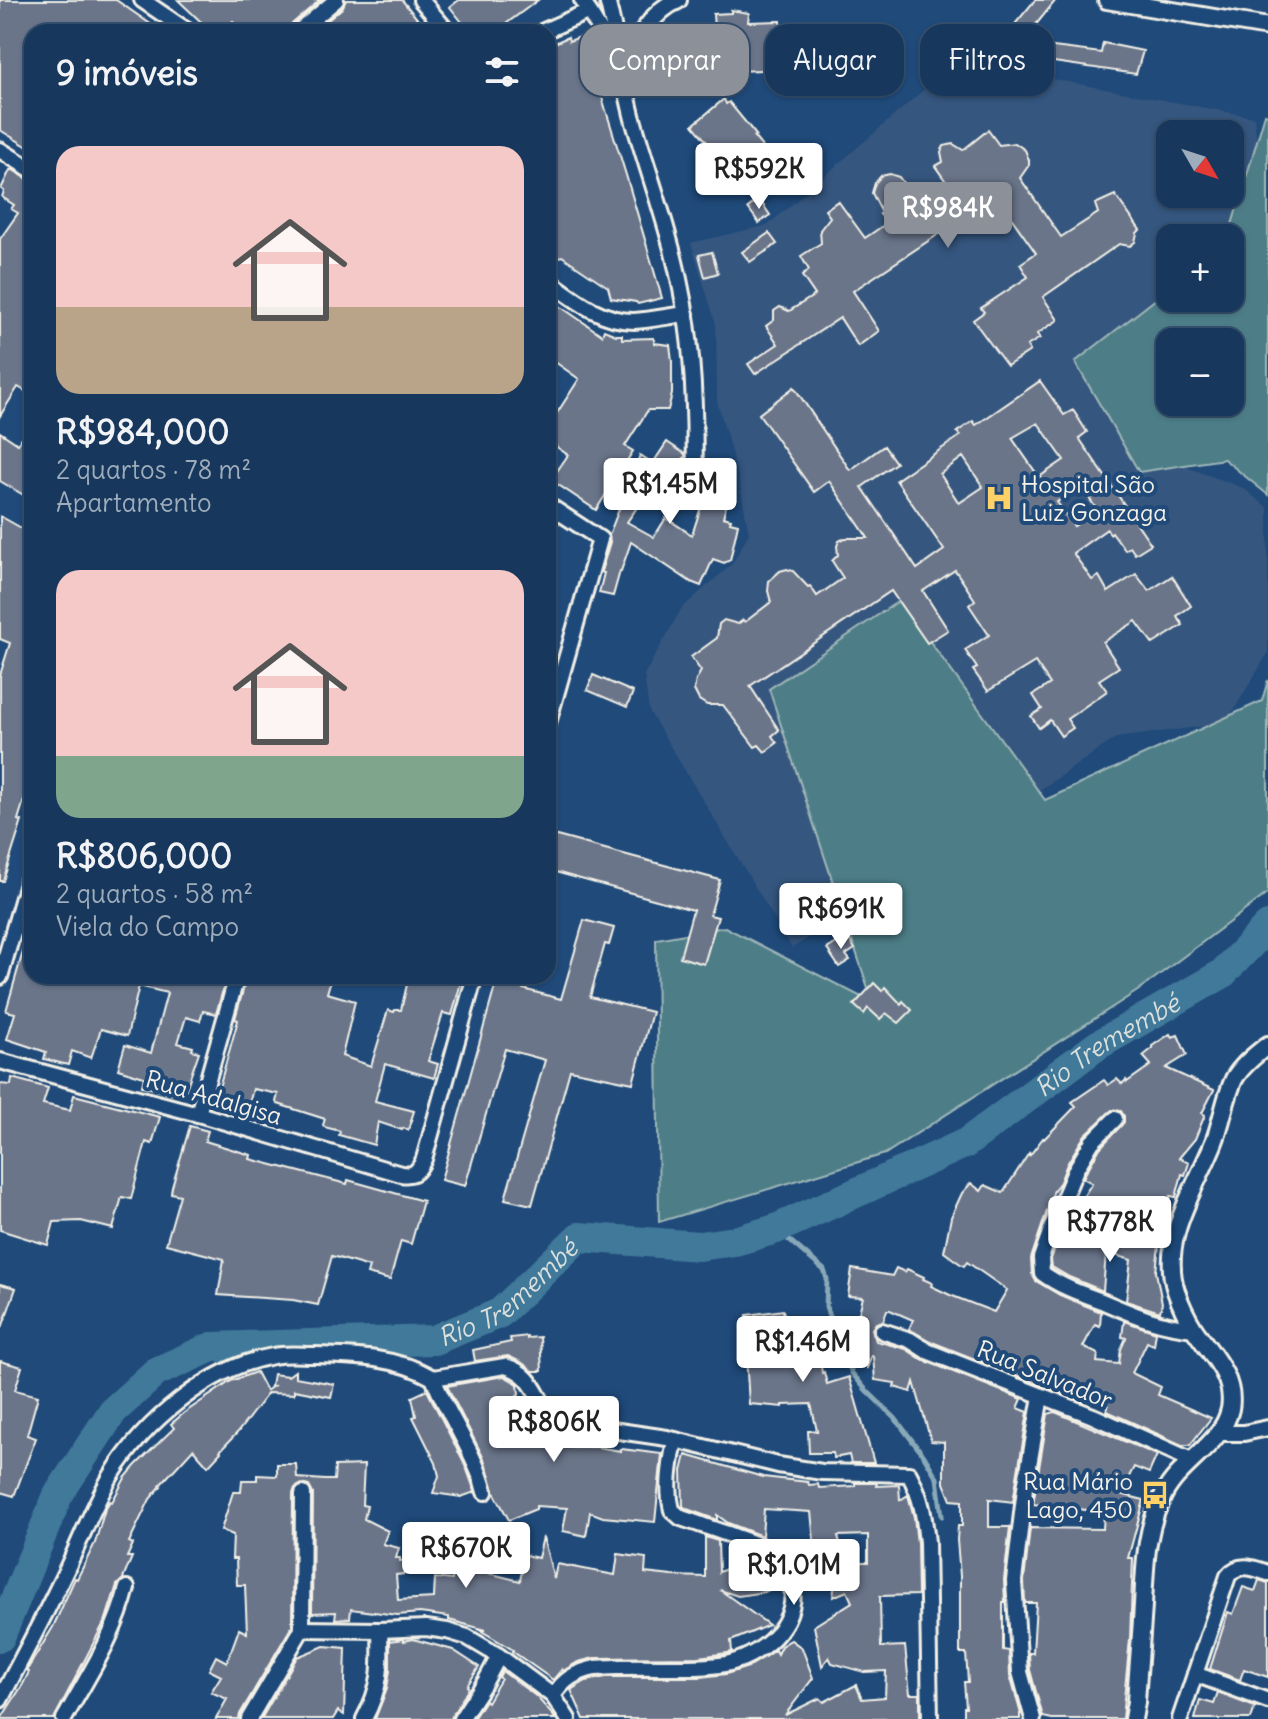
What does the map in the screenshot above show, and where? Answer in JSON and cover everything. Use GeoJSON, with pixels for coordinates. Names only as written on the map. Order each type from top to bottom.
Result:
{"type":"FeatureCollection","features":[{"type":"Feature","properties":{"kind":"street"},"geometry":{"type":"LineString","coordinates":[[308,24],[336,0]]}},
{"type":"Feature","properties":{"kind":"street"},"geometry":{"type":"LineString","coordinates":[[421,0],[441,24]]}},
{"type":"Feature","properties":{"kind":"street"},"geometry":{"type":"LineString","coordinates":[[607,0],[613,24]]}},
{"type":"Feature","properties":{"kind":"street"},"geometry":{"type":"LineString","coordinates":[[649,24],[670,3],[678,0]]}},
{"type":"Feature","properties":{"kind":"street"},"geometry":{"type":"LineString","coordinates":[[1107,0],[1268,27]]}},
{"type":"Feature","properties":{"kind":"street"},"geometry":{"type":"LineString","coordinates":[[149,2],[178,24]]}},
{"type":"Feature","properties":{"kind":"street"},"geometry":{"type":"LineString","coordinates":[[556,24],[586,6],[596,24]]}},
{"type":"Feature","properties":{"kind":"street"},"geometry":{"type":"LineString","coordinates":[[629,96],[670,238],[686,314],[695,427],[694,495]]}},
{"type":"Feature","properties":{"kind":"street"},"geometry":{"type":"LineString","coordinates":[[1,154],[24,166]]}},
{"type":"Feature","properties":{"kind":"street"},"geometry":{"type":"LineString","coordinates":[[556,286],[604,316],[634,321],[686,314]]}},
{"type":"Feature","properties":{"kind":"street"},"geometry":{"type":"LineString","coordinates":[[556,510],[600,539],[556,695]]}},
{"type":"Feature","properties":{"kind":"street"},"geometry":{"type":"LineString","coordinates":[[0,977],[24,894]]}},
{"type":"Feature","properties":{"kind":"street"},"geometry":{"type":"LineString","coordinates":[[198,1114],[235,984]]}},
{"type":"Feature","properties":{"kind":"street","name":"Rua Adalgisa"},"geometry":{"type":"LineString","coordinates":[[0,1061],[198,1114],[401,1174],[416,1173],[424,1159],[473,984]]}},
{"type":"Feature","properties":{"kind":"street"},"geometry":{"type":"LineString","coordinates":[[1133,1719],[1147,1540],[1155,1512],[1166,1490],[1191,1460],[1220,1433],[1231,1397],[1219,1362],[1194,1329],[1176,1292],[1171,1270],[1172,1248],[1182,1216],[1215,1140],[1235,1078],[1249,1060],[1268,1045]]}},
{"type":"Feature","properties":{"kind":"street"},"geometry":{"type":"LineString","coordinates":[[1115,1119],[1092,1142],[1076,1169],[1041,1258],[1042,1273],[1065,1288],[1138,1317],[1173,1327],[1194,1329]]}},
{"type":"Feature","properties":{"kind":"street","name":"Rua Salvador"},"geometry":{"type":"LineString","coordinates":[[882,1331],[1093,1416],[1191,1460]]}},
{"type":"Feature","properties":{"kind":"street"},"geometry":{"type":"LineString","coordinates":[[0,1700],[110,1479],[127,1453],[178,1402],[208,1380],[233,1369],[276,1355],[355,1356],[417,1369],[433,1378],[481,1475],[485,1492]]}},
{"type":"Feature","properties":{"kind":"street"},"geometry":{"type":"LineString","coordinates":[[433,1378],[505,1366],[516,1369],[528,1378],[545,1410],[557,1422],[675,1440],[778,1465],[822,1472],[909,1474],[919,1492],[927,1542],[930,1719]]}},
{"type":"Feature","properties":{"kind":"street"},"geometry":{"type":"LineString","coordinates":[[1033,1719],[1020,1672],[1014,1581],[1025,1488],[1041,1396]]}},
{"type":"Feature","properties":{"kind":"street"},"geometry":{"type":"LineString","coordinates":[[1220,1433],[1244,1433],[1268,1428]]}},
{"type":"Feature","properties":{"kind":"street"},"geometry":{"type":"LineString","coordinates":[[553,1696],[566,1679],[595,1668],[707,1667],[731,1663],[751,1654],[773,1638],[791,1613],[793,1588],[789,1573],[780,1559],[767,1549],[681,1518],[672,1510],[670,1475],[675,1440]]}},
{"type":"Feature","properties":{"kind":"street"},"geometry":{"type":"LineString","coordinates":[[249,1719],[302,1629],[303,1494]]}},
{"type":"Feature","properties":{"kind":"street"},"geometry":{"type":"LineString","coordinates":[[1180,1719],[1231,1572],[1250,1567],[1268,1573]]}},
{"type":"Feature","properties":{"kind":"street"},"geometry":{"type":"LineString","coordinates":[[64,1719],[113,1632],[127,1588]]}},
{"type":"Feature","properties":{"kind":"street"},"geometry":{"type":"LineString","coordinates":[[302,1629],[426,1628],[467,1637],[499,1656],[553,1696],[568,1719]]}},
{"type":"Feature","properties":{"kind":"street"},"geometry":{"type":"LineString","coordinates":[[364,1719],[377,1692],[380,1630]]}},
{"type":"Feature","properties":{"kind":"street"},"geometry":{"type":"LineString","coordinates":[[461,1719],[499,1656]]}},
{"type":"Feature","properties":{"kind":"street"},"geometry":{"type":"LineString","coordinates":[[1195,1674],[1268,1701]]}},
{"type":"Feature","properties":{"kind":"shaded area","name":"Hospital São Luiz Gonzaga"},"geometry":{"type":"Polygon","coordinates":[[[1054,79],[1254,117],[1268,244],[1244,240],[1244,224],[1156,224],[1156,312],[1160,312],[1128,355],[1156,407],[1156,416],[1161,416],[1189,468],[1243,488],[1268,508],[1268,653],[1226,723],[1116,738],[930,865],[792,948],[649,711],[644,675],[682,608],[732,564],[749,533],[739,480],[717,401],[716,324],[691,243],[768,225],[920,93],[920,96],[1054,96],[1054,79]]]}},
{"type":"Feature","properties":{"kind":"green space"},"geometry":{"type":"Polygon","coordinates":[[[1265,114],[1268,115],[1268,495],[1224,459],[1139,472],[1075,362],[1156,299],[1156,312],[1244,312],[1244,224],[1232,224],[1237,208],[1244,208],[1244,184],[1265,114]]]}},
{"type":"Feature","properties":{"kind":"green space"},"geometry":{"type":"Polygon","coordinates":[[[900,600],[1045,800],[1262,701],[1268,680],[1268,893],[1139,990],[885,1154],[659,1222],[656,939],[725,927],[873,1003],[769,689],[900,600]]]}},
{"type":"Feature","properties":{"kind":"building"},"geometry":{"type":"Polygon","coordinates":[[[0,0],[116,0],[150,24],[24,24],[24,145],[0,130],[0,0]]]}},
{"type":"Feature","properties":{"kind":"building"},"geometry":{"type":"Polygon","coordinates":[[[178,0],[320,0],[292,24],[235,24],[233,21],[230,24],[204,24],[178,0]]]}},
{"type":"Feature","properties":{"kind":"building"},"geometry":{"type":"Polygon","coordinates":[[[346,0],[402,0],[422,24],[323,24],[342,8],[346,0]]]}},
{"type":"Feature","properties":{"kind":"building"},"geometry":{"type":"Polygon","coordinates":[[[459,0],[538,0],[506,24],[464,24],[450,7],[459,0]]]}},
{"type":"Feature","properties":{"kind":"building"},"geometry":{"type":"Polygon","coordinates":[[[1035,0],[1056,0],[1036,24],[1015,24],[1035,0]]]}},
{"type":"Feature","properties":{"kind":"building"},"geometry":{"type":"Polygon","coordinates":[[[731,10],[749,13],[748,22],[781,21],[781,24],[765,24],[765,70],[749,71],[749,24],[714,24],[713,14],[731,13],[731,10]]]}},
{"type":"Feature","properties":{"kind":"building"},"geometry":{"type":"Polygon","coordinates":[[[568,37],[569,41],[580,37],[580,96],[602,96],[662,298],[638,304],[611,298],[608,287],[562,256],[556,258],[556,42],[568,37]]]}},
{"type":"Feature","properties":{"kind":"building"},"geometry":{"type":"Polygon","coordinates":[[[1103,43],[1143,51],[1136,74],[1054,62],[1054,47],[1101,53],[1103,43]]]}},
{"type":"Feature","properties":{"kind":"building"},"geometry":{"type":"Polygon","coordinates":[[[724,99],[756,135],[754,137],[767,153],[777,152],[789,171],[751,196],[693,125],[724,99]]]}},
{"type":"Feature","properties":{"kind":"building"},"geometry":{"type":"Polygon","coordinates":[[[988,130],[999,145],[1015,143],[1025,150],[1029,165],[1020,178],[1061,237],[1098,213],[1095,204],[1115,195],[1140,230],[1135,242],[1130,246],[1119,244],[1043,297],[1058,320],[1037,334],[1040,338],[1027,346],[1030,351],[1007,366],[973,320],[984,312],[981,308],[1028,277],[1020,264],[1036,253],[996,196],[853,291],[879,331],[858,346],[840,318],[755,374],[748,364],[778,344],[766,326],[774,320],[774,311],[780,307],[789,311],[815,295],[802,276],[809,270],[801,256],[821,243],[820,230],[830,217],[825,210],[838,201],[865,238],[887,223],[872,193],[881,176],[890,174],[899,177],[910,192],[914,190],[921,200],[947,183],[935,166],[943,162],[941,152],[944,146],[953,144],[963,150],[988,130]]]}},
{"type":"Feature","properties":{"kind":"building"},"geometry":{"type":"Polygon","coordinates":[[[10,170],[24,177],[24,390],[18,387],[0,416],[0,239],[18,213],[11,209],[14,205],[2,197],[4,191],[1,189],[10,170]]]}},
{"type":"Feature","properties":{"kind":"building"},"geometry":{"type":"Polygon","coordinates":[[[759,199],[770,215],[759,223],[748,208],[759,199]]]}},
{"type":"Feature","properties":{"kind":"building"},"geometry":{"type":"Polygon","coordinates":[[[769,233],[777,244],[750,262],[742,252],[769,233]]]}},
{"type":"Feature","properties":{"kind":"building"},"geometry":{"type":"Polygon","coordinates":[[[712,252],[718,273],[705,277],[699,255],[712,252]]]}},
{"type":"Feature","properties":{"kind":"building"},"geometry":{"type":"Polygon","coordinates":[[[556,303],[602,335],[604,330],[622,335],[622,339],[654,338],[654,343],[670,345],[672,394],[668,410],[648,410],[625,446],[633,451],[596,510],[556,483],[556,473],[568,455],[556,447],[556,415],[579,379],[556,363],[556,303]]]}},
{"type":"Feature","properties":{"kind":"building"},"geometry":{"type":"Polygon","coordinates":[[[1040,381],[1064,415],[1073,410],[1087,432],[1079,438],[1151,544],[1135,554],[1130,547],[1125,550],[1107,529],[1073,553],[1092,580],[1099,576],[1108,592],[1136,574],[1149,591],[1172,576],[1191,606],[1177,616],[1183,625],[1153,644],[1136,621],[1103,642],[1119,667],[1099,680],[1107,691],[1067,719],[1073,728],[1061,736],[1050,720],[1039,728],[1031,716],[1042,709],[1033,695],[1050,684],[1035,662],[988,691],[973,670],[977,668],[965,650],[989,635],[969,605],[975,600],[955,570],[923,591],[948,630],[927,643],[891,591],[750,686],[779,730],[772,736],[777,743],[765,752],[759,745],[755,747],[723,705],[707,705],[699,700],[694,690],[701,671],[691,657],[717,638],[719,624],[724,620],[738,624],[743,620],[745,622],[771,602],[769,581],[780,571],[793,571],[817,596],[843,578],[832,561],[838,555],[839,541],[868,538],[829,481],[814,492],[759,414],[794,387],[850,470],[884,446],[896,463],[862,487],[917,569],[944,550],[896,480],[960,436],[957,432],[973,421],[976,425],[1040,381]],[[1038,423],[1012,438],[1039,477],[1064,460],[1038,423]],[[963,457],[940,474],[959,503],[983,487],[963,457]],[[1081,486],[1057,502],[1074,526],[1097,510],[1081,486]]]}},
{"type":"Feature","properties":{"kind":"building"},"geometry":{"type":"Polygon","coordinates":[[[0,432],[18,444],[22,437],[24,495],[0,481],[0,432]]]}},
{"type":"Feature","properties":{"kind":"building"},"geometry":{"type":"Polygon","coordinates":[[[667,442],[685,456],[656,502],[648,496],[643,499],[627,522],[654,537],[666,518],[692,535],[710,479],[723,483],[721,491],[730,493],[723,517],[738,524],[730,560],[724,563],[713,559],[701,586],[631,542],[613,596],[599,593],[609,535],[640,455],[653,463],[667,442]]]}},
{"type":"Feature","properties":{"kind":"building"},"geometry":{"type":"Polygon","coordinates":[[[0,516],[24,530],[24,800],[18,820],[22,821],[3,881],[0,881],[0,675],[10,643],[0,639],[0,516]]]}},
{"type":"Feature","properties":{"kind":"building"},"geometry":{"type":"Polygon","coordinates":[[[593,675],[633,692],[627,707],[587,690],[593,675]]]}},
{"type":"Feature","properties":{"kind":"building"},"geometry":{"type":"Polygon","coordinates":[[[556,836],[720,880],[710,915],[718,917],[704,964],[680,957],[693,910],[556,872],[556,836]]]}},
{"type":"Feature","properties":{"kind":"building"},"geometry":{"type":"Polygon","coordinates":[[[584,920],[614,928],[609,945],[605,944],[590,997],[652,1012],[633,1083],[570,1070],[532,1205],[505,1199],[545,1060],[505,1049],[465,1186],[441,1180],[496,984],[524,984],[523,989],[561,999],[584,920]]]}},
{"type":"Feature","properties":{"kind":"building"},"geometry":{"type":"Polygon","coordinates":[[[847,936],[855,949],[846,955],[850,960],[839,967],[827,949],[847,936]]]}},
{"type":"Feature","properties":{"kind":"building"},"geometry":{"type":"Polygon","coordinates":[[[24,948],[24,984],[225,984],[216,1014],[203,1011],[200,1021],[186,1017],[178,1043],[199,1052],[186,1089],[177,1086],[174,1094],[142,1086],[144,1077],[118,1069],[125,1045],[151,1053],[167,993],[139,986],[127,1036],[101,1029],[91,1058],[72,1051],[68,1065],[44,1059],[46,1052],[7,1039],[15,1013],[6,1011],[24,948]]]}},
{"type":"Feature","properties":{"kind":"building"},"geometry":{"type":"Polygon","coordinates":[[[874,983],[882,991],[885,987],[901,1004],[903,1001],[912,1010],[899,1023],[886,1013],[880,1019],[868,1008],[864,1014],[854,1005],[874,983]]]}},
{"type":"Feature","properties":{"kind":"building"},"geometry":{"type":"Polygon","coordinates":[[[245,984],[330,984],[327,993],[355,1001],[342,1056],[371,1066],[388,1010],[401,1010],[407,984],[461,984],[452,1015],[443,1013],[428,1061],[438,1064],[434,1078],[385,1064],[375,1101],[414,1111],[408,1130],[378,1122],[374,1145],[339,1135],[340,1131],[324,1127],[325,1119],[278,1104],[278,1094],[253,1089],[249,1104],[239,1101],[236,1111],[214,1105],[238,1020],[235,1019],[245,984]]]}},
{"type":"Feature","properties":{"kind":"building"},"geometry":{"type":"Polygon","coordinates":[[[1170,1034],[1172,1037],[1178,1035],[1187,1055],[1166,1068],[1214,1090],[1202,1113],[1205,1115],[1195,1139],[1179,1158],[1189,1163],[1185,1175],[1182,1174],[1176,1197],[1170,1196],[1163,1220],[1076,1208],[1092,1183],[1083,1178],[1085,1174],[1100,1148],[1124,1122],[1121,1111],[1112,1110],[1085,1135],[1067,1164],[1054,1190],[1031,1259],[1036,1281],[1101,1312],[1100,1326],[1095,1324],[1083,1347],[1098,1354],[1097,1362],[1119,1364],[1126,1338],[1122,1337],[1124,1321],[1156,1332],[1154,1345],[1147,1342],[1132,1373],[1161,1387],[1158,1395],[1211,1418],[1190,1445],[1182,1445],[1107,1411],[1108,1406],[1086,1396],[1084,1402],[932,1342],[909,1329],[913,1320],[890,1310],[887,1310],[883,1321],[876,1323],[872,1329],[876,1341],[906,1349],[923,1360],[1022,1399],[1018,1408],[1028,1412],[1013,1502],[989,1499],[989,1527],[1010,1527],[1004,1580],[1003,1650],[1009,1651],[1010,1675],[1020,1719],[964,1719],[964,1682],[968,1682],[966,1653],[960,1653],[957,1540],[958,1526],[962,1526],[962,1501],[951,1500],[944,1483],[944,1442],[931,1441],[914,1382],[911,1392],[894,1387],[895,1383],[875,1380],[873,1356],[867,1369],[863,1328],[860,1328],[861,1318],[858,1317],[863,1297],[848,1296],[852,1269],[892,1276],[896,1268],[905,1272],[907,1269],[924,1277],[932,1283],[931,1286],[994,1312],[1007,1290],[967,1262],[964,1266],[944,1252],[951,1217],[962,1193],[971,1183],[981,1191],[985,1185],[1003,1193],[1029,1153],[1076,1106],[1072,1102],[1104,1080],[1108,1085],[1117,1079],[1122,1084],[1127,1082],[1151,1065],[1143,1056],[1170,1034]]]}},
{"type":"Feature","properties":{"kind":"building"},"geometry":{"type":"Polygon","coordinates":[[[12,1078],[48,1088],[43,1104],[70,1110],[74,1095],[160,1117],[152,1144],[146,1142],[131,1199],[122,1197],[113,1229],[81,1221],[54,1222],[48,1245],[0,1230],[0,1084],[11,1085],[12,1078]]]}},
{"type":"Feature","properties":{"kind":"building"},"geometry":{"type":"Polygon","coordinates":[[[190,1126],[208,1131],[205,1141],[251,1155],[250,1159],[347,1184],[348,1180],[423,1201],[411,1244],[401,1241],[390,1280],[367,1274],[369,1267],[332,1256],[318,1305],[293,1300],[218,1295],[224,1259],[166,1244],[180,1195],[171,1193],[172,1187],[190,1126]]]}},
{"type":"Feature","properties":{"kind":"building"},"geometry":{"type":"Polygon","coordinates":[[[1067,1217],[1065,1229],[1159,1245],[1156,1272],[1162,1303],[1160,1312],[1126,1301],[1131,1260],[1106,1252],[1103,1291],[1052,1267],[1051,1259],[1067,1217]]]}},
{"type":"Feature","properties":{"kind":"building"},"geometry":{"type":"Polygon","coordinates":[[[0,1284],[16,1288],[2,1328],[0,1328],[0,1284]]]}},
{"type":"Feature","properties":{"kind":"building"},"geometry":{"type":"Polygon","coordinates":[[[783,1310],[786,1326],[813,1320],[822,1373],[827,1384],[849,1377],[874,1463],[851,1463],[849,1455],[834,1458],[833,1453],[809,1453],[808,1431],[817,1431],[811,1404],[783,1407],[749,1404],[744,1325],[749,1325],[747,1315],[783,1310]]]}},
{"type":"Feature","properties":{"kind":"building"},"geometry":{"type":"Polygon","coordinates":[[[527,1336],[540,1337],[542,1371],[533,1371],[508,1356],[475,1361],[473,1350],[527,1336]]]}},
{"type":"Feature","properties":{"kind":"building"},"geometry":{"type":"Polygon","coordinates":[[[0,1361],[22,1367],[15,1390],[38,1396],[27,1435],[36,1438],[14,1496],[0,1492],[0,1361]]]}},
{"type":"Feature","properties":{"kind":"building"},"geometry":{"type":"Polygon","coordinates":[[[295,1371],[295,1377],[334,1384],[331,1397],[294,1390],[294,1394],[268,1393],[208,1466],[193,1449],[150,1499],[129,1542],[133,1544],[127,1557],[132,1557],[123,1579],[117,1585],[106,1619],[54,1719],[1,1719],[23,1684],[29,1672],[27,1670],[53,1627],[95,1543],[105,1509],[135,1466],[174,1428],[171,1424],[231,1381],[256,1372],[266,1391],[273,1386],[273,1374],[288,1376],[295,1371]]]}},
{"type":"Feature","properties":{"kind":"building"},"geometry":{"type":"Polygon","coordinates":[[[504,1376],[518,1384],[520,1409],[517,1410],[524,1442],[662,1454],[655,1522],[603,1517],[590,1512],[586,1536],[563,1531],[567,1508],[536,1506],[536,1509],[509,1520],[495,1494],[484,1459],[447,1386],[504,1376]]]}},
{"type":"Feature","properties":{"kind":"building"},"geometry":{"type":"Polygon","coordinates":[[[427,1390],[466,1467],[475,1492],[461,1497],[433,1493],[439,1476],[436,1463],[413,1417],[416,1416],[412,1397],[427,1390]]]}},
{"type":"Feature","properties":{"kind":"building"},"geometry":{"type":"Polygon","coordinates":[[[1055,1412],[1157,1455],[1149,1473],[1134,1467],[1120,1494],[1144,1500],[1128,1558],[1133,1558],[1130,1639],[1122,1719],[1043,1717],[1030,1670],[1029,1653],[1033,1653],[1036,1603],[1025,1603],[1024,1581],[1030,1528],[1103,1529],[1104,1512],[1033,1504],[1048,1414],[1055,1412]]]}},
{"type":"Feature","properties":{"kind":"building"},"geometry":{"type":"Polygon","coordinates":[[[686,1455],[763,1477],[818,1484],[819,1488],[855,1486],[855,1483],[899,1485],[900,1500],[908,1495],[914,1517],[918,1595],[880,1596],[881,1647],[905,1646],[910,1694],[920,1694],[920,1719],[584,1719],[571,1690],[586,1681],[606,1677],[726,1674],[748,1667],[775,1650],[777,1654],[781,1646],[791,1640],[802,1648],[813,1678],[785,1715],[820,1698],[824,1702],[856,1685],[862,1699],[885,1697],[886,1671],[864,1672],[832,1663],[829,1657],[822,1666],[814,1626],[852,1602],[847,1591],[833,1597],[835,1582],[806,1586],[810,1574],[804,1576],[803,1572],[799,1573],[790,1557],[815,1550],[811,1512],[764,1509],[762,1536],[728,1523],[717,1515],[717,1520],[683,1506],[682,1471],[686,1455]],[[868,1535],[838,1536],[845,1562],[868,1562],[868,1535]]]}},
{"type":"Feature","properties":{"kind":"building"},"geometry":{"type":"Polygon","coordinates":[[[277,1464],[296,1464],[297,1478],[325,1480],[334,1480],[335,1466],[364,1465],[362,1505],[367,1506],[364,1519],[388,1531],[383,1544],[399,1548],[396,1558],[400,1561],[444,1557],[446,1569],[396,1575],[398,1600],[434,1598],[435,1578],[452,1580],[454,1568],[520,1581],[525,1555],[538,1558],[543,1537],[554,1579],[557,1564],[615,1575],[618,1554],[646,1558],[645,1573],[705,1577],[705,1537],[718,1541],[719,1572],[758,1556],[760,1565],[768,1562],[776,1571],[779,1586],[764,1592],[738,1596],[720,1590],[769,1625],[731,1641],[732,1652],[699,1657],[594,1658],[562,1669],[553,1680],[480,1630],[486,1630],[449,1620],[449,1617],[351,1609],[350,1618],[335,1619],[336,1612],[312,1613],[313,1494],[309,1486],[302,1484],[295,1488],[293,1494],[292,1626],[239,1719],[216,1719],[227,1699],[211,1692],[221,1676],[209,1670],[216,1656],[227,1662],[239,1629],[247,1633],[245,1585],[237,1585],[236,1559],[232,1559],[233,1535],[221,1530],[233,1492],[241,1492],[242,1480],[257,1480],[257,1475],[277,1476],[277,1464]]]}},
{"type":"Feature","properties":{"kind":"building"},"geometry":{"type":"Polygon","coordinates":[[[1259,1580],[1268,1583],[1268,1677],[1244,1669],[1240,1680],[1210,1669],[1228,1612],[1233,1614],[1243,1587],[1255,1591],[1259,1580]]]}},
{"type":"Feature","properties":{"kind":"building"},"geometry":{"type":"Polygon","coordinates":[[[404,1639],[453,1650],[479,1667],[451,1719],[375,1719],[387,1688],[390,1641],[404,1639]]]}},
{"type":"Feature","properties":{"kind":"building"},"geometry":{"type":"Polygon","coordinates":[[[324,1646],[346,1648],[344,1715],[338,1711],[333,1719],[261,1719],[297,1657],[324,1646]]]}},
{"type":"Feature","properties":{"kind":"building"},"geometry":{"type":"Polygon","coordinates":[[[502,1671],[537,1697],[556,1719],[473,1719],[501,1679],[502,1671]]]}},
{"type":"Feature","properties":{"kind":"building"},"geometry":{"type":"Polygon","coordinates":[[[1218,1693],[1255,1707],[1251,1719],[1195,1719],[1200,1700],[1214,1704],[1218,1693]]]}},
{"type":"Feature","properties":{"kind":"waterway","name":"Rio Tremembé"},"geometry":{"type":"LineString","coordinates":[[0,1637],[58,1495],[113,1411],[156,1372],[212,1347],[434,1340],[500,1313],[579,1237],[699,1246],[735,1241],[776,1229],[966,1143],[1098,1045],[1222,974],[1268,926]]}},
{"type":"Feature","properties":{"kind":"waterway"},"geometry":{"type":"LineString","coordinates":[[776,1229],[824,1270],[827,1279],[826,1307],[852,1373],[895,1418],[924,1456],[937,1478],[942,1516]]}},
{"type":"Feature","properties":{"kind":"place","name":"Hospital São Luiz Gonzaga"},"geometry":{"type":"Point","coordinates":[999,498]}},
{"type":"Feature","properties":{"kind":"place","name":"Rua Mário Lago, 450"},"geometry":{"type":"Point","coordinates":[1155,1495]}}]}
